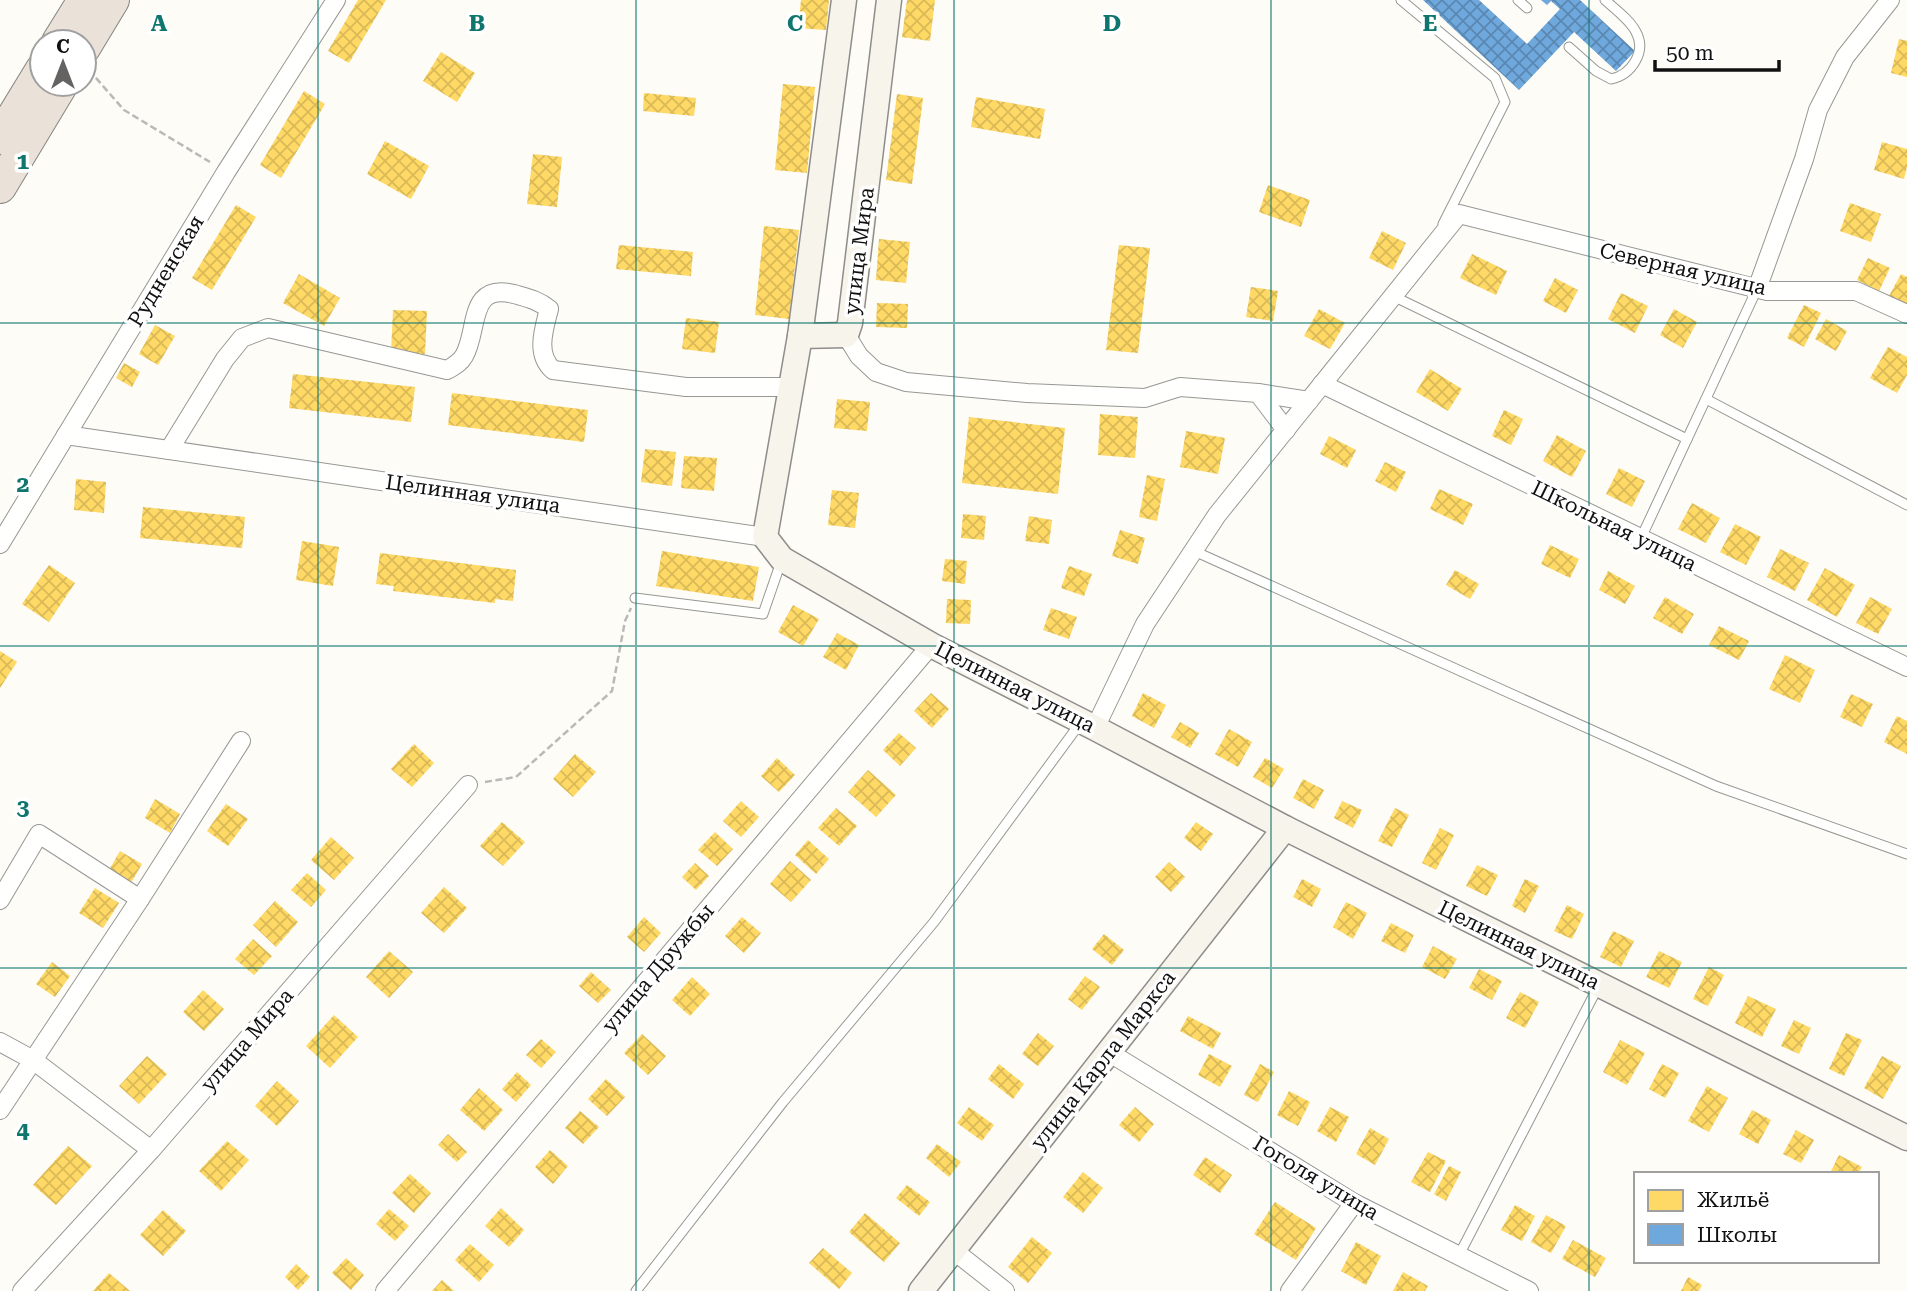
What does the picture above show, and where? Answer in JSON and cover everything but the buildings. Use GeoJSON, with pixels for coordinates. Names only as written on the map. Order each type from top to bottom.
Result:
{"type":"FeatureCollection","features":[{"type":"Feature","properties":{"kind":"highway"},"geometry":{"type":"LineString","coordinates":[[67,28],[84,0]]}},
{"type":"Feature","properties":{"kind":"highway"},"geometry":{"type":"LineString","coordinates":[[96,28],[113,0]]}},
{"type":"Feature","properties":{"kind":"highway"},"geometry":{"type":"LineString","coordinates":[[0,138],[28,92]]}},
{"type":"Feature","properties":{"kind":"highway"},"geometry":{"type":"LineString","coordinates":[[0,187],[54,98]]}},
{"type":"Feature","properties":{"kind":"street","name":"Рудненская"},"geometry":{"type":"LineString","coordinates":[[0,544],[226,172],[335,0]]}},
{"type":"Feature","properties":{"kind":"street"},"geometry":{"type":"LineString","coordinates":[[765,537],[800,335],[844,0]]}},
{"type":"Feature","properties":{"kind":"street","name":"улица Мира"},"geometry":{"type":"LineString","coordinates":[[800,335],[846,335],[850,323],[889,0]]}},
{"type":"Feature","properties":{"kind":"street"},"geometry":{"type":"LineString","coordinates":[[1757,289],[1804,159],[1818,110],[1845,57],[1890,0]]}},
{"type":"Feature","properties":{"kind":"street","name":"Северная улица"},"geometry":{"type":"LineString","coordinates":[[1429,251],[1459,214],[1767,291],[1856,291],[1907,314]]}},
{"type":"Feature","properties":{"kind":"street"},"geometry":{"type":"LineString","coordinates":[[1089,724],[1145,624],[1217,515],[1429,251]]}},
{"type":"Feature","properties":{"kind":"street"},"geometry":{"type":"LineString","coordinates":[[169,450],[225,359],[242,338],[268,328],[447,370],[460,363],[466,354],[478,304],[486,297],[501,291],[540,301],[549,309],[541,353],[552,370],[686,387],[791,387]]}},
{"type":"Feature","properties":{"kind":"street"},"geometry":{"type":"LineString","coordinates":[[846,335],[859,356],[876,372],[906,382],[1027,393],[1145,398],[1180,387],[1258,393],[1308,401]]}},
{"type":"Feature","properties":{"kind":"street","name":"Школьная улица"},"geometry":{"type":"LineString","coordinates":[[1322,384],[1907,667]]}},
{"type":"Feature","properties":{"kind":"street"},"geometry":{"type":"LineString","coordinates":[[1258,393],[1286,430]]}},
{"type":"Feature","properties":{"kind":"street","name":"Целинная улица"},"geometry":{"type":"LineString","coordinates":[[65,435],[765,537],[782,559],[931,645],[1089,724],[1285,828],[1907,1138]]}},
{"type":"Feature","properties":{"kind":"street","name":"улица Дружбы"},"geometry":{"type":"LineString","coordinates":[[385,1291],[931,645]]}},
{"type":"Feature","properties":{"kind":"street"},"geometry":{"type":"LineString","coordinates":[[0,1110],[241,741]]}},
{"type":"Feature","properties":{"kind":"street","name":"улица Мира"},"geometry":{"type":"LineString","coordinates":[[22,1291],[151,1150],[468,785]]}},
{"type":"Feature","properties":{"kind":"street","name":"улица Карла Маркса"},"geometry":{"type":"LineString","coordinates":[[921,1291],[1285,828]]}},
{"type":"Feature","properties":{"kind":"street"},"geometry":{"type":"LineString","coordinates":[[0,900],[40,834],[140,899]]}},
{"type":"Feature","properties":{"kind":"street"},"geometry":{"type":"LineString","coordinates":[[0,1042],[33,1060],[151,1150]]}},
{"type":"Feature","properties":{"kind":"street","name":"Гоголя улица"},"geometry":{"type":"LineString","coordinates":[[1110,1053],[1354,1203],[1529,1291]]}},
{"type":"Feature","properties":{"kind":"street"},"geometry":{"type":"LineString","coordinates":[[1290,1291],[1354,1203]]}},
{"type":"Feature","properties":{"kind":"street"},"geometry":{"type":"LineString","coordinates":[[953,1250],[1005,1291]]}},
{"type":"Feature","properties":{"kind":"lane"},"geometry":{"type":"LineString","coordinates":[[1401,0],[1495,78],[1505,102],[1429,251]]}},
{"type":"Feature","properties":{"kind":"lane"},"geometry":{"type":"LineString","coordinates":[[1518,0],[1527,8]]}},
{"type":"Feature","properties":{"kind":"lane"},"geometry":{"type":"LineString","coordinates":[[1569,47],[1596,71],[1611,79],[1622,77],[1636,64],[1639,49],[1637,33],[1605,0]]}},
{"type":"Feature","properties":{"kind":"lane"},"geometry":{"type":"LineString","coordinates":[[1641,538],[1757,289]]}},
{"type":"Feature","properties":{"kind":"lane"},"geometry":{"type":"LineString","coordinates":[[1393,296],[1687,439]]}},
{"type":"Feature","properties":{"kind":"lane"},"geometry":{"type":"LineString","coordinates":[[1706,399],[1907,505]]}},
{"type":"Feature","properties":{"kind":"lane"},"geometry":{"type":"LineString","coordinates":[[1194,551],[1716,786],[1907,854]]}},
{"type":"Feature","properties":{"kind":"lane"},"geometry":{"type":"LineString","coordinates":[[635,598],[763,614],[782,559]]}},
{"type":"Feature","properties":{"kind":"lane"},"geometry":{"type":"LineString","coordinates":[[636,1291],[783,1102],[934,922],[1089,724]]}},
{"type":"Feature","properties":{"kind":"lane"},"geometry":{"type":"LineString","coordinates":[[1458,1257],[1599,984]]}},
{"type":"Feature","properties":{"kind":"path"},"geometry":{"type":"LineString","coordinates":[[98,81],[124,110],[226,172]]}},
{"type":"Feature","properties":{"kind":"path"},"geometry":{"type":"LineString","coordinates":[[468,785],[516,777],[612,691],[625,621],[635,598]]}}]}
